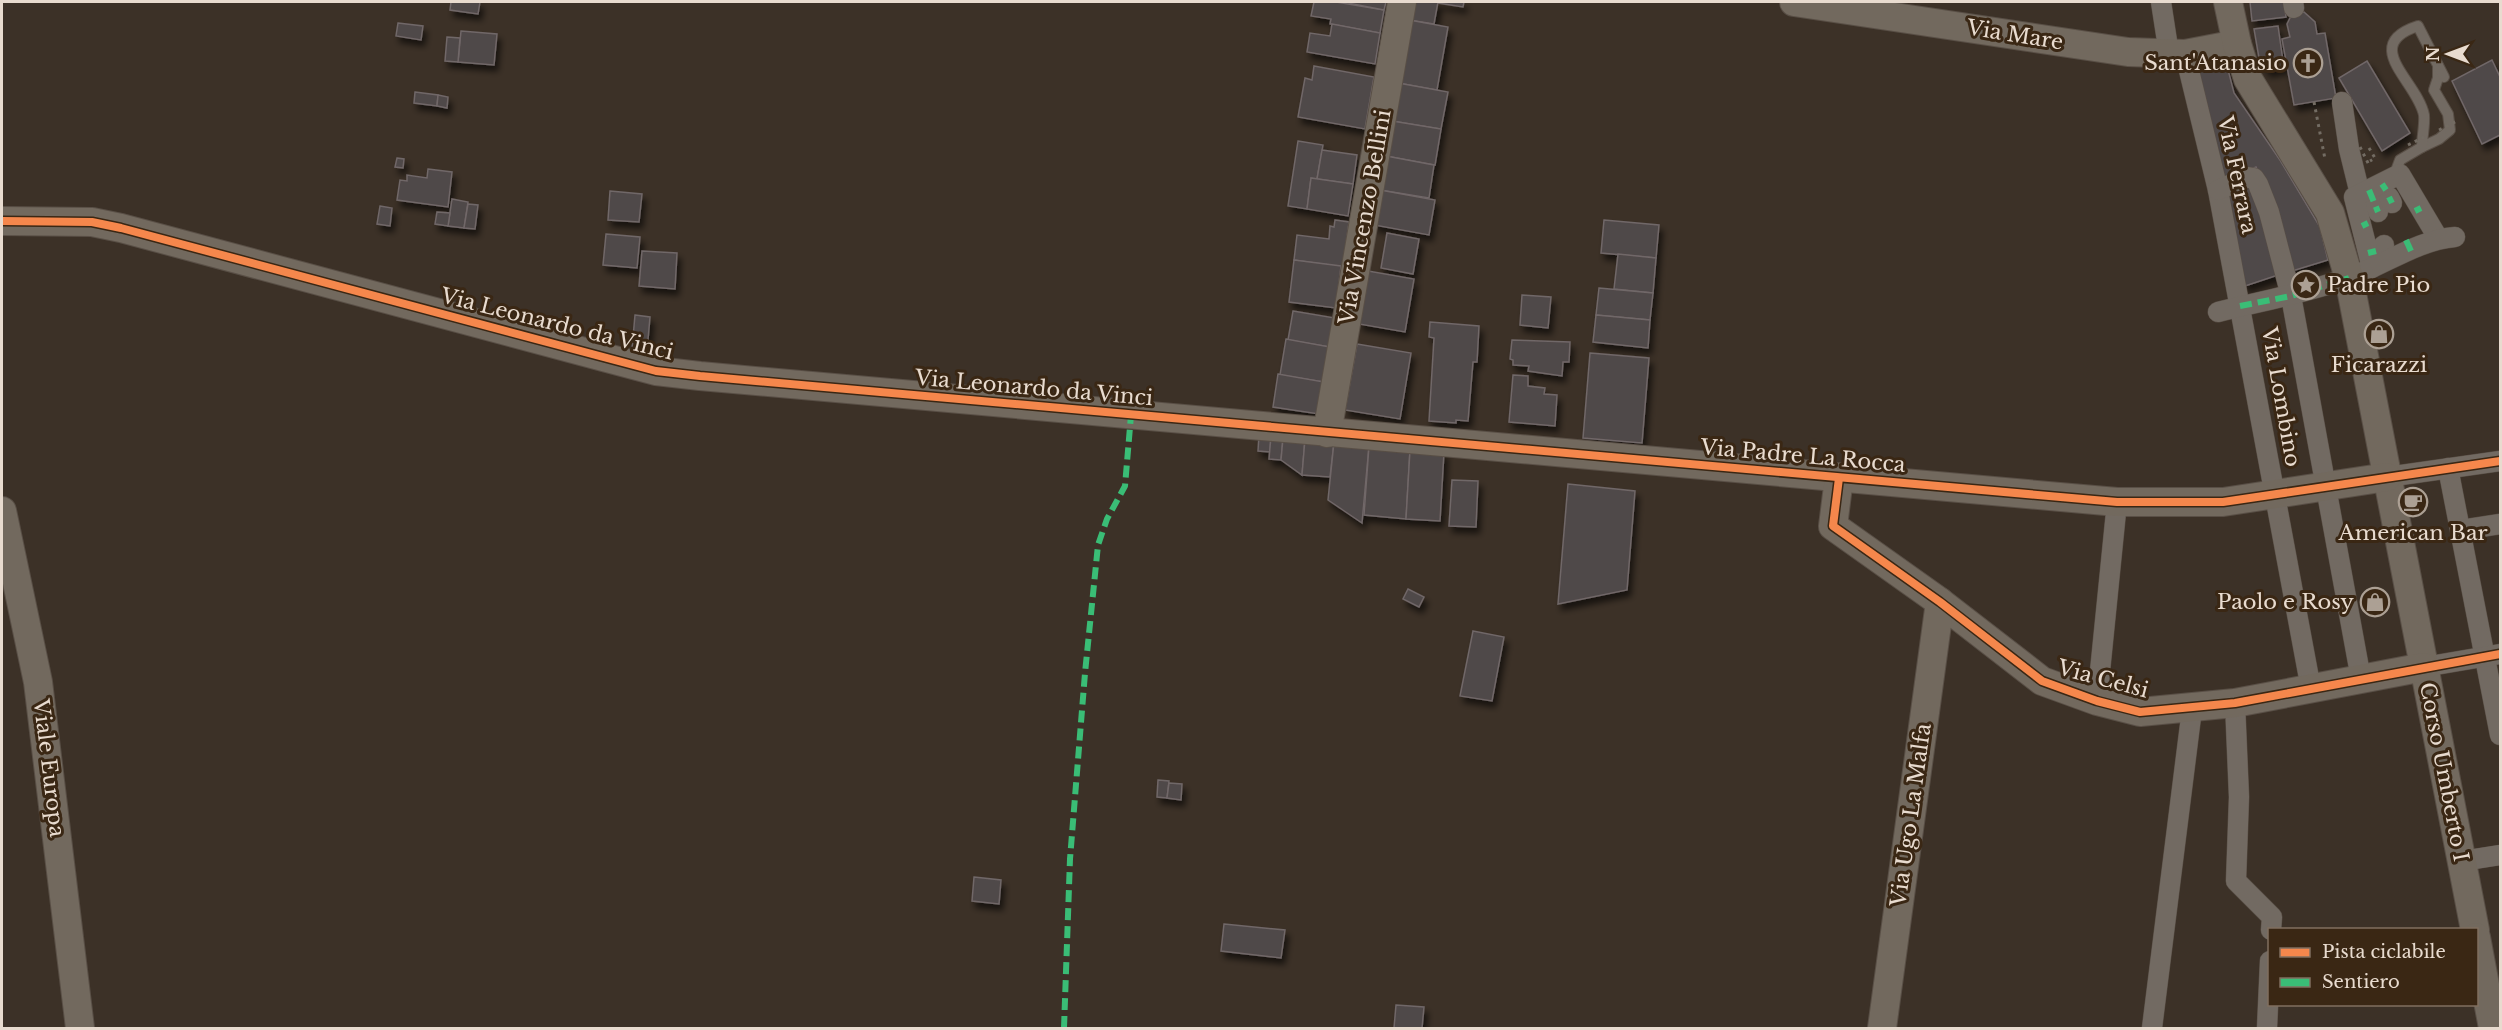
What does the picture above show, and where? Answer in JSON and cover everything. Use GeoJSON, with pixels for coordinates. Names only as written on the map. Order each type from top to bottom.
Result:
{"type":"FeatureCollection","features":[{"type":"Feature","properties":{"kind":"street","name":"Via Vincenzo Bellini"},"geometry":{"type":"LineString","coordinates":[[1327,433],[1402,2]]}},
{"type":"Feature","properties":{"kind":"street","name":"Via Mare"},"geometry":{"type":"LineString","coordinates":[[1794,2],[2128,52],[2177,54],[2237,44]]}},
{"type":"Feature","properties":{"kind":"street","name":"Via Ferrara"},"geometry":{"type":"LineString","coordinates":[[2161,2],[2218,190],[2240,306]]}},
{"type":"Feature","properties":{"kind":"street","name":"Corso Umberto I"},"geometry":{"type":"LineString","coordinates":[[2228,2],[2237,44],[2248,79],[2330,213],[2372,257],[2387,477],[2475,928]]}},
{"type":"Feature","properties":{"kind":"street"},"geometry":{"type":"LineString","coordinates":[[2218,312],[2291,296],[2372,257],[2408,245],[2447,238],[2386,207],[2349,149],[2342,102]]}},
{"type":"Feature","properties":{"kind":"street"},"geometry":{"type":"LineString","coordinates":[[2386,207],[2400,174]]}},
{"type":"Feature","properties":{"kind":"street"},"geometry":{"type":"LineString","coordinates":[[2372,257],[2386,207],[2400,174]]}},
{"type":"Feature","properties":{"kind":"street"},"geometry":{"type":"LineString","coordinates":[[2218,190],[2248,177],[2254,178],[2269,212],[2291,296],[2361,680]]}},
{"type":"Feature","properties":{"kind":"street","name":"Via Leonardo da Vinci"},"geometry":{"type":"LineString","coordinates":[[2,221],[92,222],[121,228],[656,371],[1327,433]]}},
{"type":"Feature","properties":{"kind":"street","name":"Via Lombino"},"geometry":{"type":"LineString","coordinates":[[2240,306],[2311,689]]}},
{"type":"Feature","properties":{"kind":"street","name":"Via Padre La Rocca"},"geometry":{"type":"LineString","coordinates":[[1327,433],[2117,502],[2223,502],[2275,496],[2387,477]]}},
{"type":"Feature","properties":{"kind":"street"},"geometry":{"type":"LineString","coordinates":[[2387,477],[2500,460]]}},
{"type":"Feature","properties":{"kind":"street"},"geometry":{"type":"LineString","coordinates":[[2448,468],[2461,530],[2493,655],[2500,735]]}},
{"type":"Feature","properties":{"kind":"street","name":"Via Celsi"},"geometry":{"type":"LineString","coordinates":[[1839,478],[1833,526],[1940,602],[2042,681],[2097,700],[2140,712],[2192,708],[2235,703],[2424,667]]}},
{"type":"Feature","properties":{"kind":"street"},"geometry":{"type":"LineString","coordinates":[[2097,700],[2117,502]]}},
{"type":"Feature","properties":{"kind":"street","name":"Viale Europa"},"geometry":{"type":"LineString","coordinates":[[2,511],[38,682],[80,1029]]}},
{"type":"Feature","properties":{"kind":"street"},"geometry":{"type":"LineString","coordinates":[[2461,530],[2500,524]]}},
{"type":"Feature","properties":{"kind":"street","name":"Via Ugo La Malfa"},"geometry":{"type":"LineString","coordinates":[[1882,1029],[1940,602]]}},
{"type":"Feature","properties":{"kind":"street"},"geometry":{"type":"LineString","coordinates":[[2424,667],[2493,655]]}},
{"type":"Feature","properties":{"kind":"street"},"geometry":{"type":"LineString","coordinates":[[2235,703],[2239,797],[2236,881],[2272,917],[2271,928]]}},
{"type":"Feature","properties":{"kind":"street"},"geometry":{"type":"LineString","coordinates":[[2152,1029],[2192,708]]}},
{"type":"Feature","properties":{"kind":"street"},"geometry":{"type":"LineString","coordinates":[[2462,861],[2500,855]]}},
{"type":"Feature","properties":{"kind":"street"},"geometry":{"type":"LineString","coordinates":[[2478,948],[2493,1029]]}},
{"type":"Feature","properties":{"kind":"street"},"geometry":{"type":"LineString","coordinates":[[2267,1029],[2268,1006]]}},
{"type":"Feature","properties":{"kind":"lane"},"geometry":{"type":"LineString","coordinates":[[2424,142],[2424,114],[2414,92],[2392,60],[2394,41],[2404,31],[2418,26],[2444,77]]}},
{"type":"Feature","properties":{"kind":"lane"},"geometry":{"type":"LineString","coordinates":[[2400,174],[2397,168],[2400,160],[2424,142],[2439,139],[2450,130],[2448,114],[2434,90],[2438,78],[2438,66]]}},
{"type":"Feature","properties":{"kind":"path"},"geometry":{"type":"LineString","coordinates":[[2314,102],[2325,160]]}},
{"type":"Feature","properties":{"kind":"path"},"geometry":{"type":"LineString","coordinates":[[2439,130],[2458,120]]}},
{"type":"Feature","properties":{"kind":"path"},"geometry":{"type":"LineString","coordinates":[[2408,145],[2424,142]]}},
{"type":"Feature","properties":{"kind":"path"},"geometry":{"type":"LineString","coordinates":[[2360,147],[2370,167]]}},
{"type":"Feature","properties":{"kind":"building"},"geometry":{"type":"Polygon","coordinates":[[[451,2],[480,2],[478,14],[450,10],[451,2]]]}},
{"type":"Feature","properties":{"kind":"building"},"geometry":{"type":"Polygon","coordinates":[[[1314,2],[1336,2],[1384,10],[1380,33],[1330,24],[1331,19],[1311,16],[1314,2]]]}},
{"type":"Feature","properties":{"kind":"building"},"geometry":{"type":"Polygon","coordinates":[[[1348,2],[1386,2],[1384,10],[1348,2]]]}},
{"type":"Feature","properties":{"kind":"building"},"geometry":{"type":"Polygon","coordinates":[[[1412,2],[1438,2],[1434,24],[1409,20],[1412,2]]]}},
{"type":"Feature","properties":{"kind":"building"},"geometry":{"type":"Polygon","coordinates":[[[1438,2],[1464,2],[1463,7],[1438,2]]]}},
{"type":"Feature","properties":{"kind":"building"},"geometry":{"type":"Polygon","coordinates":[[[2250,2],[2284,2],[2286,17],[2252,21],[2250,2]]]}},
{"type":"Feature","properties":{"kind":"building","name":"Sant'Atanasio"},"geometry":{"type":"Polygon","coordinates":[[[2304,12],[2315,22],[2317,34],[2325,33],[2336,98],[2294,105],[2282,39],[2290,37],[2287,24],[2292,14],[2304,12]]]}},
{"type":"Feature","properties":{"kind":"building"},"geometry":{"type":"Polygon","coordinates":[[[1409,20],[1448,27],[1437,90],[1398,83],[1409,20]]]}},
{"type":"Feature","properties":{"kind":"building"},"geometry":{"type":"Polygon","coordinates":[[[398,23],[423,26],[421,40],[396,36],[398,23]]]}},
{"type":"Feature","properties":{"kind":"building"},"geometry":{"type":"Polygon","coordinates":[[[1332,24],[1380,33],[1375,64],[1307,52],[1310,33],[1330,36],[1332,24]]]}},
{"type":"Feature","properties":{"kind":"building"},"geometry":{"type":"Polygon","coordinates":[[[2278,26],[2284,68],[2267,71],[2259,58],[2254,29],[2278,26]]]}},
{"type":"Feature","properties":{"kind":"building"},"geometry":{"type":"Polygon","coordinates":[[[461,31],[497,34],[494,65],[458,62],[461,31]]]}},
{"type":"Feature","properties":{"kind":"building"},"geometry":{"type":"Polygon","coordinates":[[[447,37],[460,38],[458,62],[445,61],[447,37]]]}},
{"type":"Feature","properties":{"kind":"building"},"geometry":{"type":"Polygon","coordinates":[[[2492,60],[2500,77],[2500,135],[2482,144],[2452,81],[2492,60]]]}},
{"type":"Feature","properties":{"kind":"building"},"geometry":{"type":"Polygon","coordinates":[[[2367,61],[2410,133],[2382,151],[2339,78],[2367,61]]]}},
{"type":"Feature","properties":{"kind":"building"},"geometry":{"type":"Polygon","coordinates":[[[2226,62],[2234,93],[2280,160],[2320,227],[2328,260],[2292,271],[2273,204],[2256,167],[2222,182],[2194,68],[2226,62]]]}},
{"type":"Feature","properties":{"kind":"building"},"geometry":{"type":"Polygon","coordinates":[[[1314,66],[1374,77],[1365,129],[1298,117],[1305,78],[1312,80],[1314,66]]]}},
{"type":"Feature","properties":{"kind":"building"},"geometry":{"type":"Polygon","coordinates":[[[1398,83],[1448,92],[1441,129],[1392,121],[1398,83]]]}},
{"type":"Feature","properties":{"kind":"building"},"geometry":{"type":"Polygon","coordinates":[[[415,92],[438,95],[437,106],[414,103],[415,92]]]}},
{"type":"Feature","properties":{"kind":"building"},"geometry":{"type":"Polygon","coordinates":[[[438,95],[448,97],[447,108],[437,106],[438,95]]]}},
{"type":"Feature","properties":{"kind":"building"},"geometry":{"type":"Polygon","coordinates":[[[1392,121],[1441,129],[1435,165],[1386,156],[1392,121]]]}},
{"type":"Feature","properties":{"kind":"building"},"geometry":{"type":"Polygon","coordinates":[[[1298,141],[1323,145],[1317,179],[1311,178],[1307,209],[1288,206],[1298,141]]]}},
{"type":"Feature","properties":{"kind":"building"},"geometry":{"type":"Polygon","coordinates":[[[1322,150],[1357,155],[1353,184],[1317,179],[1322,150]]]}},
{"type":"Feature","properties":{"kind":"building"},"geometry":{"type":"Polygon","coordinates":[[[1386,156],[1434,165],[1429,198],[1380,190],[1386,156]]]}},
{"type":"Feature","properties":{"kind":"building"},"geometry":{"type":"Polygon","coordinates":[[[397,158],[404,159],[403,168],[395,167],[397,158]]]}},
{"type":"Feature","properties":{"kind":"building"},"geometry":{"type":"Polygon","coordinates":[[[428,169],[452,172],[448,207],[397,200],[400,180],[407,181],[407,175],[427,178],[428,169]]]}},
{"type":"Feature","properties":{"kind":"building"},"geometry":{"type":"Polygon","coordinates":[[[1311,178],[1353,184],[1348,216],[1307,209],[1311,178]]]}},
{"type":"Feature","properties":{"kind":"building"},"geometry":{"type":"Polygon","coordinates":[[[2251,184],[2278,275],[2245,286],[2224,194],[2251,184]]]}},
{"type":"Feature","properties":{"kind":"building"},"geometry":{"type":"Polygon","coordinates":[[[1380,190],[1435,200],[1429,235],[1374,225],[1380,190]]]}},
{"type":"Feature","properties":{"kind":"building"},"geometry":{"type":"Polygon","coordinates":[[[610,191],[642,194],[639,222],[608,220],[610,191]]]}},
{"type":"Feature","properties":{"kind":"building"},"geometry":{"type":"Polygon","coordinates":[[[452,199],[468,202],[464,228],[448,226],[452,199]]]}},
{"type":"Feature","properties":{"kind":"building"},"geometry":{"type":"Polygon","coordinates":[[[468,204],[478,205],[475,229],[464,228],[468,204]]]}},
{"type":"Feature","properties":{"kind":"building"},"geometry":{"type":"Polygon","coordinates":[[[380,206],[392,208],[390,226],[377,224],[380,206]]]}},
{"type":"Feature","properties":{"kind":"building"},"geometry":{"type":"Polygon","coordinates":[[[437,212],[450,213],[448,226],[435,224],[437,212]]]}},
{"type":"Feature","properties":{"kind":"building"},"geometry":{"type":"Polygon","coordinates":[[[1335,220],[1349,222],[1343,267],[1294,260],[1297,235],[1329,239],[1330,226],[1334,227],[1335,220]]]}},
{"type":"Feature","properties":{"kind":"building"},"geometry":{"type":"Polygon","coordinates":[[[1604,220],[1659,225],[1656,258],[1601,253],[1604,220]]]}},
{"type":"Feature","properties":{"kind":"building"},"geometry":{"type":"Polygon","coordinates":[[[1387,233],[1419,239],[1413,274],[1381,268],[1387,233]]]}},
{"type":"Feature","properties":{"kind":"building"},"geometry":{"type":"Polygon","coordinates":[[[606,234],[640,237],[637,268],[603,265],[606,234]]]}},
{"type":"Feature","properties":{"kind":"building"},"geometry":{"type":"Polygon","coordinates":[[[642,251],[677,253],[675,289],[639,286],[642,251]]]}},
{"type":"Feature","properties":{"kind":"building"},"geometry":{"type":"Polygon","coordinates":[[[1618,254],[1656,258],[1653,293],[1614,289],[1618,254]]]}},
{"type":"Feature","properties":{"kind":"building"},"geometry":{"type":"Polygon","coordinates":[[[1294,260],[1341,266],[1336,308],[1289,302],[1294,260]]]}},
{"type":"Feature","properties":{"kind":"building"},"geometry":{"type":"Polygon","coordinates":[[[1368,271],[1414,279],[1405,332],[1359,324],[1368,271]]]}},
{"type":"Feature","properties":{"kind":"building"},"geometry":{"type":"Polygon","coordinates":[[[1599,288],[1653,293],[1650,320],[1596,315],[1599,288]]]}},
{"type":"Feature","properties":{"kind":"building"},"geometry":{"type":"Polygon","coordinates":[[[1522,295],[1551,297],[1548,328],[1520,325],[1522,295]]]}},
{"type":"Feature","properties":{"kind":"building"},"geometry":{"type":"Polygon","coordinates":[[[1293,311],[1335,318],[1330,347],[1288,340],[1293,311]]]}},
{"type":"Feature","properties":{"kind":"building"},"geometry":{"type":"Polygon","coordinates":[[[635,315],[650,317],[647,351],[632,349],[635,315]]]}},
{"type":"Feature","properties":{"kind":"building"},"geometry":{"type":"Polygon","coordinates":[[[1596,315],[1650,320],[1648,348],[1593,342],[1596,315]]]}},
{"type":"Feature","properties":{"kind":"building"},"geometry":{"type":"Polygon","coordinates":[[[1430,322],[1479,326],[1477,362],[1473,362],[1468,421],[1456,420],[1456,423],[1429,421],[1434,338],[1429,337],[1430,322]]]}},
{"type":"Feature","properties":{"kind":"building"},"geometry":{"type":"Polygon","coordinates":[[[1286,339],[1330,347],[1324,382],[1280,375],[1286,339]]]}},
{"type":"Feature","properties":{"kind":"building"},"geometry":{"type":"Polygon","coordinates":[[[1512,340],[1570,342],[1569,362],[1563,362],[1562,376],[1528,371],[1529,366],[1513,365],[1513,360],[1510,359],[1512,340]]]}},
{"type":"Feature","properties":{"kind":"building"},"geometry":{"type":"Polygon","coordinates":[[[1357,344],[1411,353],[1400,419],[1345,410],[1357,344]]]}},
{"type":"Feature","properties":{"kind":"building"},"geometry":{"type":"Polygon","coordinates":[[[1590,353],[1649,358],[1642,443],[1583,438],[1590,353]]]}},
{"type":"Feature","properties":{"kind":"building"},"geometry":{"type":"Polygon","coordinates":[[[1278,374],[1324,382],[1319,414],[1273,407],[1278,374]]]}},
{"type":"Feature","properties":{"kind":"building"},"geometry":{"type":"Polygon","coordinates":[[[1513,375],[1528,376],[1528,386],[1545,388],[1544,394],[1557,395],[1555,426],[1509,422],[1513,375]]]}},
{"type":"Feature","properties":{"kind":"building"},"geometry":{"type":"Polygon","coordinates":[[[1259,435],[1271,436],[1270,452],[1258,451],[1259,435]]]}},
{"type":"Feature","properties":{"kind":"building"},"geometry":{"type":"Polygon","coordinates":[[[1271,436],[1283,438],[1281,460],[1269,459],[1271,436]]]}},
{"type":"Feature","properties":{"kind":"building"},"geometry":{"type":"Polygon","coordinates":[[[1283,438],[1305,439],[1302,475],[1281,460],[1283,438]]]}},
{"type":"Feature","properties":{"kind":"building"},"geometry":{"type":"Polygon","coordinates":[[[1305,439],[1334,442],[1330,477],[1302,475],[1305,439]]]}},
{"type":"Feature","properties":{"kind":"building"},"geometry":{"type":"Polygon","coordinates":[[[1334,442],[1369,446],[1362,523],[1328,500],[1334,442]]]}},
{"type":"Feature","properties":{"kind":"building"},"geometry":{"type":"Polygon","coordinates":[[[1369,446],[1410,450],[1406,519],[1364,515],[1369,446]]]}},
{"type":"Feature","properties":{"kind":"building"},"geometry":{"type":"Polygon","coordinates":[[[1410,450],[1444,452],[1440,521],[1406,519],[1410,450]]]}},
{"type":"Feature","properties":{"kind":"building"},"geometry":{"type":"Polygon","coordinates":[[[1452,480],[1478,481],[1476,527],[1449,526],[1452,480]]]}},
{"type":"Feature","properties":{"kind":"building"},"geometry":{"type":"Polygon","coordinates":[[[1568,484],[1635,491],[1627,590],[1558,604],[1568,484]]]}},
{"type":"Feature","properties":{"kind":"building"},"geometry":{"type":"Polygon","coordinates":[[[1408,589],[1424,597],[1419,607],[1403,599],[1408,589]]]}},
{"type":"Feature","properties":{"kind":"building"},"geometry":{"type":"Polygon","coordinates":[[[1473,631],[1504,637],[1492,701],[1460,696],[1473,631]]]}},
{"type":"Feature","properties":{"kind":"building"},"geometry":{"type":"Polygon","coordinates":[[[1158,780],[1169,781],[1167,798],[1157,797],[1158,780]]]}},
{"type":"Feature","properties":{"kind":"building"},"geometry":{"type":"Polygon","coordinates":[[[1169,783],[1182,784],[1181,800],[1167,798],[1169,783]]]}},
{"type":"Feature","properties":{"kind":"building"},"geometry":{"type":"Polygon","coordinates":[[[974,877],[1001,880],[999,904],[972,901],[974,877]]]}},
{"type":"Feature","properties":{"kind":"building"},"geometry":{"type":"Polygon","coordinates":[[[1224,924],[1285,930],[1281,958],[1221,951],[1224,924]]]}},
{"type":"Feature","properties":{"kind":"building"},"geometry":{"type":"Polygon","coordinates":[[[1396,1005],[1424,1007],[1422,1028],[1394,1028],[1396,1005]]]}},
{"type":"Feature","properties":{"kind":"marked path"},"geometry":{"type":"LineString","coordinates":[[2382,184],[2386,190]]}},
{"type":"Feature","properties":{"kind":"marked path"},"geometry":{"type":"LineString","coordinates":[[2369,190],[2378,212]]}},
{"type":"Feature","properties":{"kind":"marked path"},"geometry":{"type":"LineString","coordinates":[[2389,197],[2392,203]]}},
{"type":"Feature","properties":{"kind":"marked path"},"geometry":{"type":"LineString","coordinates":[[2415,211],[2421,208]]}},
{"type":"Feature","properties":{"kind":"marked path"},"geometry":{"type":"LineString","coordinates":[[2362,226],[2368,223]]}},
{"type":"Feature","properties":{"kind":"marked path"},"geometry":{"type":"LineString","coordinates":[[2406,240],[2411,251]]}},
{"type":"Feature","properties":{"kind":"marked path"},"geometry":{"type":"LineString","coordinates":[[2368,253],[2376,251]]}},
{"type":"Feature","properties":{"kind":"marked path"},"geometry":{"type":"LineString","coordinates":[[2240,306],[2291,296],[2349,278]]}},
{"type":"Feature","properties":{"kind":"marked path"},"geometry":{"type":"LineString","coordinates":[[1064,1028],[1070,859],[1098,545],[1107,519],[1125,486],[1131,415]]}},
{"type":"Feature","properties":{"kind":"cycle path"},"geometry":{"type":"LineString","coordinates":[[2,221],[92,222],[121,228],[656,371],[700,376],[2117,502],[2223,502],[2500,461]]}},
{"type":"Feature","properties":{"kind":"cycle path"},"geometry":{"type":"LineString","coordinates":[[1839,478],[1833,526],[1940,602],[2042,681],[2097,701],[2140,712],[2235,703],[2500,654]]}},
{"type":"Feature","properties":{"kind":"place","name":"Sant'Atanasio"},"geometry":{"type":"Point","coordinates":[2308,63]}},
{"type":"Feature","properties":{"kind":"place","name":"Padre Pio"},"geometry":{"type":"Point","coordinates":[2306,285]}},
{"type":"Feature","properties":{"kind":"place","name":"Ficarazzi"},"geometry":{"type":"Point","coordinates":[2379,334]}},
{"type":"Feature","properties":{"kind":"place","name":"American Bar"},"geometry":{"type":"Point","coordinates":[2413,502]}},
{"type":"Feature","properties":{"kind":"place","name":"Paolo e Rosy"},"geometry":{"type":"Point","coordinates":[2375,602]}}]}
